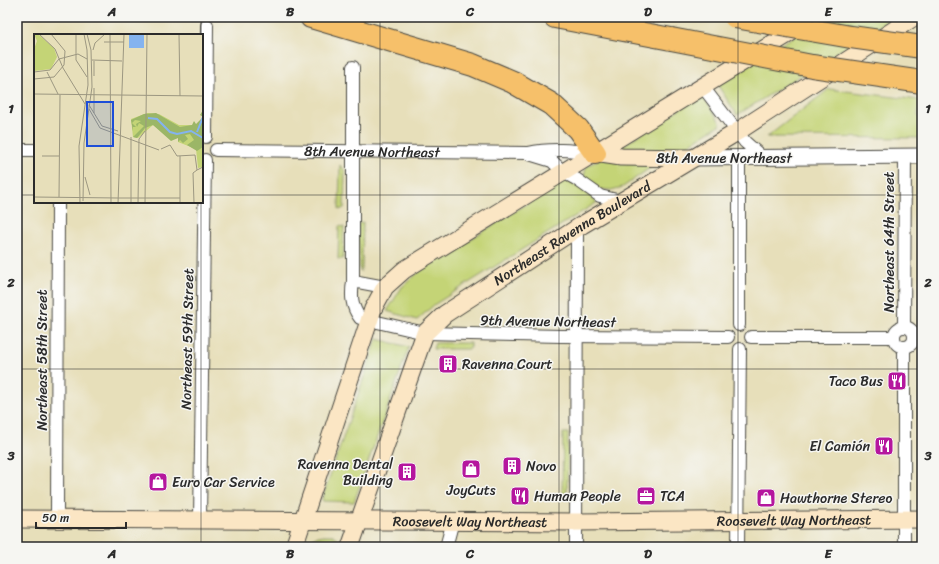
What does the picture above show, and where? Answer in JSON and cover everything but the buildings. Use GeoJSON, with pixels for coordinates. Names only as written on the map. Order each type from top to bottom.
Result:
{"type":"FeatureCollection","features":[{"type":"Feature","properties":{"kind":"highway"},"geometry":{"type":"LineString","coordinates":[[311,17],[473,65],[513,82],[551,104],[578,129],[594,153]]}},
{"type":"Feature","properties":{"kind":"highway"},"geometry":{"type":"LineString","coordinates":[[555,17],[812,66],[922,82]]}},
{"type":"Feature","properties":{"kind":"highway"},"geometry":{"type":"LineString","coordinates":[[735,17],[851,37],[922,47]]}},
{"type":"Feature","properties":{"kind":"main road"},"geometry":{"type":"LineString","coordinates":[[294,547],[373,309],[385,287],[404,270],[816,17]]}},
{"type":"Feature","properties":{"kind":"main road","name":"Northeast Ravenna Boulevard"},"geometry":{"type":"LineString","coordinates":[[350,547],[425,333],[445,314],[577,228],[691,158],[737,132],[914,17]]}},
{"type":"Feature","properties":{"kind":"main road","name":"8th Avenue Northeast"},"geometry":{"type":"LineString","coordinates":[[594,153],[621,157],[691,158]]}},
{"type":"Feature","properties":{"kind":"main road","name":"Roosevelt Way Northeast"},"geometry":{"type":"LineString","coordinates":[[17,519],[57,518],[576,522],[922,519]]}},
{"type":"Feature","properties":{"kind":"street"},"geometry":{"type":"LineString","coordinates":[[204,159],[213,158],[216,150],[215,142],[210,138],[204,138],[207,25]]}},
{"type":"Feature","properties":{"kind":"street"},"geometry":{"type":"LineString","coordinates":[[353,67],[354,281],[352,291],[354,311],[360,318],[370,321]]}},
{"type":"Feature","properties":{"kind":"street"},"geometry":{"type":"LineString","coordinates":[[704,87],[745,142],[763,158]]}},
{"type":"Feature","properties":{"kind":"street","name":"8th Avenue Northeast"},"geometry":{"type":"LineString","coordinates":[[216,150],[528,153],[544,149],[565,149],[594,153]]}},
{"type":"Feature","properties":{"kind":"street"},"geometry":{"type":"LineString","coordinates":[[17,150],[34,150]]}},
{"type":"Feature","properties":{"kind":"street","name":"8th Avenue Northeast"},"geometry":{"type":"LineString","coordinates":[[528,153],[552,161],[563,172],[576,179],[600,196],[621,201]]}},
{"type":"Feature","properties":{"kind":"street","name":"Northeast 64th Street"},"geometry":{"type":"LineString","coordinates":[[904,327],[905,156]]}},
{"type":"Feature","properties":{"kind":"street","name":"8th Avenue Northeast"},"geometry":{"type":"LineString","coordinates":[[691,158],[922,156]]}},
{"type":"Feature","properties":{"kind":"street"},"geometry":{"type":"LineString","coordinates":[[739,325],[740,158]]}},
{"type":"Feature","properties":{"kind":"street","name":"Northeast 59th Street"},"geometry":{"type":"LineString","coordinates":[[200,519],[204,159]]}},
{"type":"Feature","properties":{"kind":"street","name":"Northeast 58th Street"},"geometry":{"type":"LineString","coordinates":[[57,518],[58,203]]}},
{"type":"Feature","properties":{"kind":"street"},"geometry":{"type":"LineString","coordinates":[[576,547],[577,228]]}},
{"type":"Feature","properties":{"kind":"street"},"geometry":{"type":"LineString","coordinates":[[354,281],[385,287]]}},
{"type":"Feature","properties":{"kind":"street","name":"9th Avenue Northeast"},"geometry":{"type":"LineString","coordinates":[[370,321],[425,333],[576,336],[728,336]]}},
{"type":"Feature","properties":{"kind":"street"},"geometry":{"type":"LineString","coordinates":[[739,325],[748,330],[751,337],[747,346],[740,349],[730,344],[728,336],[731,329],[739,325]]}},
{"type":"Feature","properties":{"kind":"street"},"geometry":{"type":"LineString","coordinates":[[904,327],[912,330],[918,337],[911,345],[904,347],[897,344],[894,337],[896,331],[904,327]]}},
{"type":"Feature","properties":{"kind":"street"},"geometry":{"type":"LineString","coordinates":[[751,337],[894,337]]}},
{"type":"Feature","properties":{"kind":"street"},"geometry":{"type":"LineString","coordinates":[[904,347],[904,547]]}},
{"type":"Feature","properties":{"kind":"street"},"geometry":{"type":"LineString","coordinates":[[738,547],[740,349]]}},
{"type":"Feature","properties":{"kind":"street"},"geometry":{"type":"LineString","coordinates":[[446,547],[453,521]]}},
{"type":"Feature","properties":{"kind":"green space"},"geometry":{"type":"Polygon","coordinates":[[[825,17],[894,17],[737,115],[717,84],[825,17]]]}},
{"type":"Feature","properties":{"kind":"green space"},"geometry":{"type":"Polygon","coordinates":[[[829,89],[919,100],[918,116],[922,120],[922,138],[767,137],[829,89]]]}},
{"type":"Feature","properties":{"kind":"green space"},"geometry":{"type":"Polygon","coordinates":[[[702,94],[721,124],[678,151],[626,152],[619,148],[702,94]]]}},
{"type":"Feature","properties":{"kind":"green space"},"geometry":{"type":"Polygon","coordinates":[[[601,158],[654,165],[623,187],[611,190],[600,189],[584,177],[586,167],[601,158]]]}},
{"type":"Feature","properties":{"kind":"green space"},"geometry":{"type":"Polygon","coordinates":[[[340,165],[345,171],[344,208],[339,210],[340,165]]]}},
{"type":"Feature","properties":{"kind":"green space"},"geometry":{"type":"Polygon","coordinates":[[[565,180],[572,181],[596,201],[596,203],[435,304],[417,320],[387,311],[402,287],[420,271],[565,180]]]}},
{"type":"Feature","properties":{"kind":"green space"},"geometry":{"type":"Polygon","coordinates":[[[363,222],[362,269],[360,272],[358,224],[363,222]]]}},
{"type":"Feature","properties":{"kind":"green space"},"geometry":{"type":"Polygon","coordinates":[[[339,226],[344,227],[343,259],[338,259],[339,226]]]}},
{"type":"Feature","properties":{"kind":"green space"},"geometry":{"type":"Polygon","coordinates":[[[377,339],[409,347],[354,502],[323,501],[322,499],[377,339]]]}},
{"type":"Feature","properties":{"kind":"green space"},"geometry":{"type":"Polygon","coordinates":[[[435,343],[470,343],[470,349],[433,349],[435,343]]]}},
{"type":"Feature","properties":{"kind":"green space"},"geometry":{"type":"Polygon","coordinates":[[[563,433],[568,433],[567,493],[562,493],[563,433]]]}},
{"type":"Feature","properties":{"kind":"green space"},"geometry":{"type":"Polygon","coordinates":[[[333,535],[339,539],[338,547],[307,547],[314,537],[333,535]]]}},
{"type":"Feature","properties":{"kind":"place","name":"Ravenna Court"},"geometry":{"type":"Point","coordinates":[448,364]}},
{"type":"Feature","properties":{"kind":"place","name":"Taco Bus"},"geometry":{"type":"Point","coordinates":[897,381]}},
{"type":"Feature","properties":{"kind":"place","name":"El Camión"},"geometry":{"type":"Point","coordinates":[884,446]}},
{"type":"Feature","properties":{"kind":"place","name":"Novo"},"geometry":{"type":"Point","coordinates":[512,466]}},
{"type":"Feature","properties":{"kind":"place","name":"JoyCuts"},"geometry":{"type":"Point","coordinates":[471,469]}},
{"type":"Feature","properties":{"kind":"place","name":"Ravenna Dental Building"},"geometry":{"type":"Point","coordinates":[407,472]}},
{"type":"Feature","properties":{"kind":"place","name":"Euro Car Service"},"geometry":{"type":"Point","coordinates":[158,482]}},
{"type":"Feature","properties":{"kind":"place","name":"Human People"},"geometry":{"type":"Point","coordinates":[520,496]}},
{"type":"Feature","properties":{"kind":"place","name":"TCA"},"geometry":{"type":"Point","coordinates":[646,496]}},
{"type":"Feature","properties":{"kind":"place","name":"Hawthorne Stereo"},"geometry":{"type":"Point","coordinates":[766,498]}}]}
